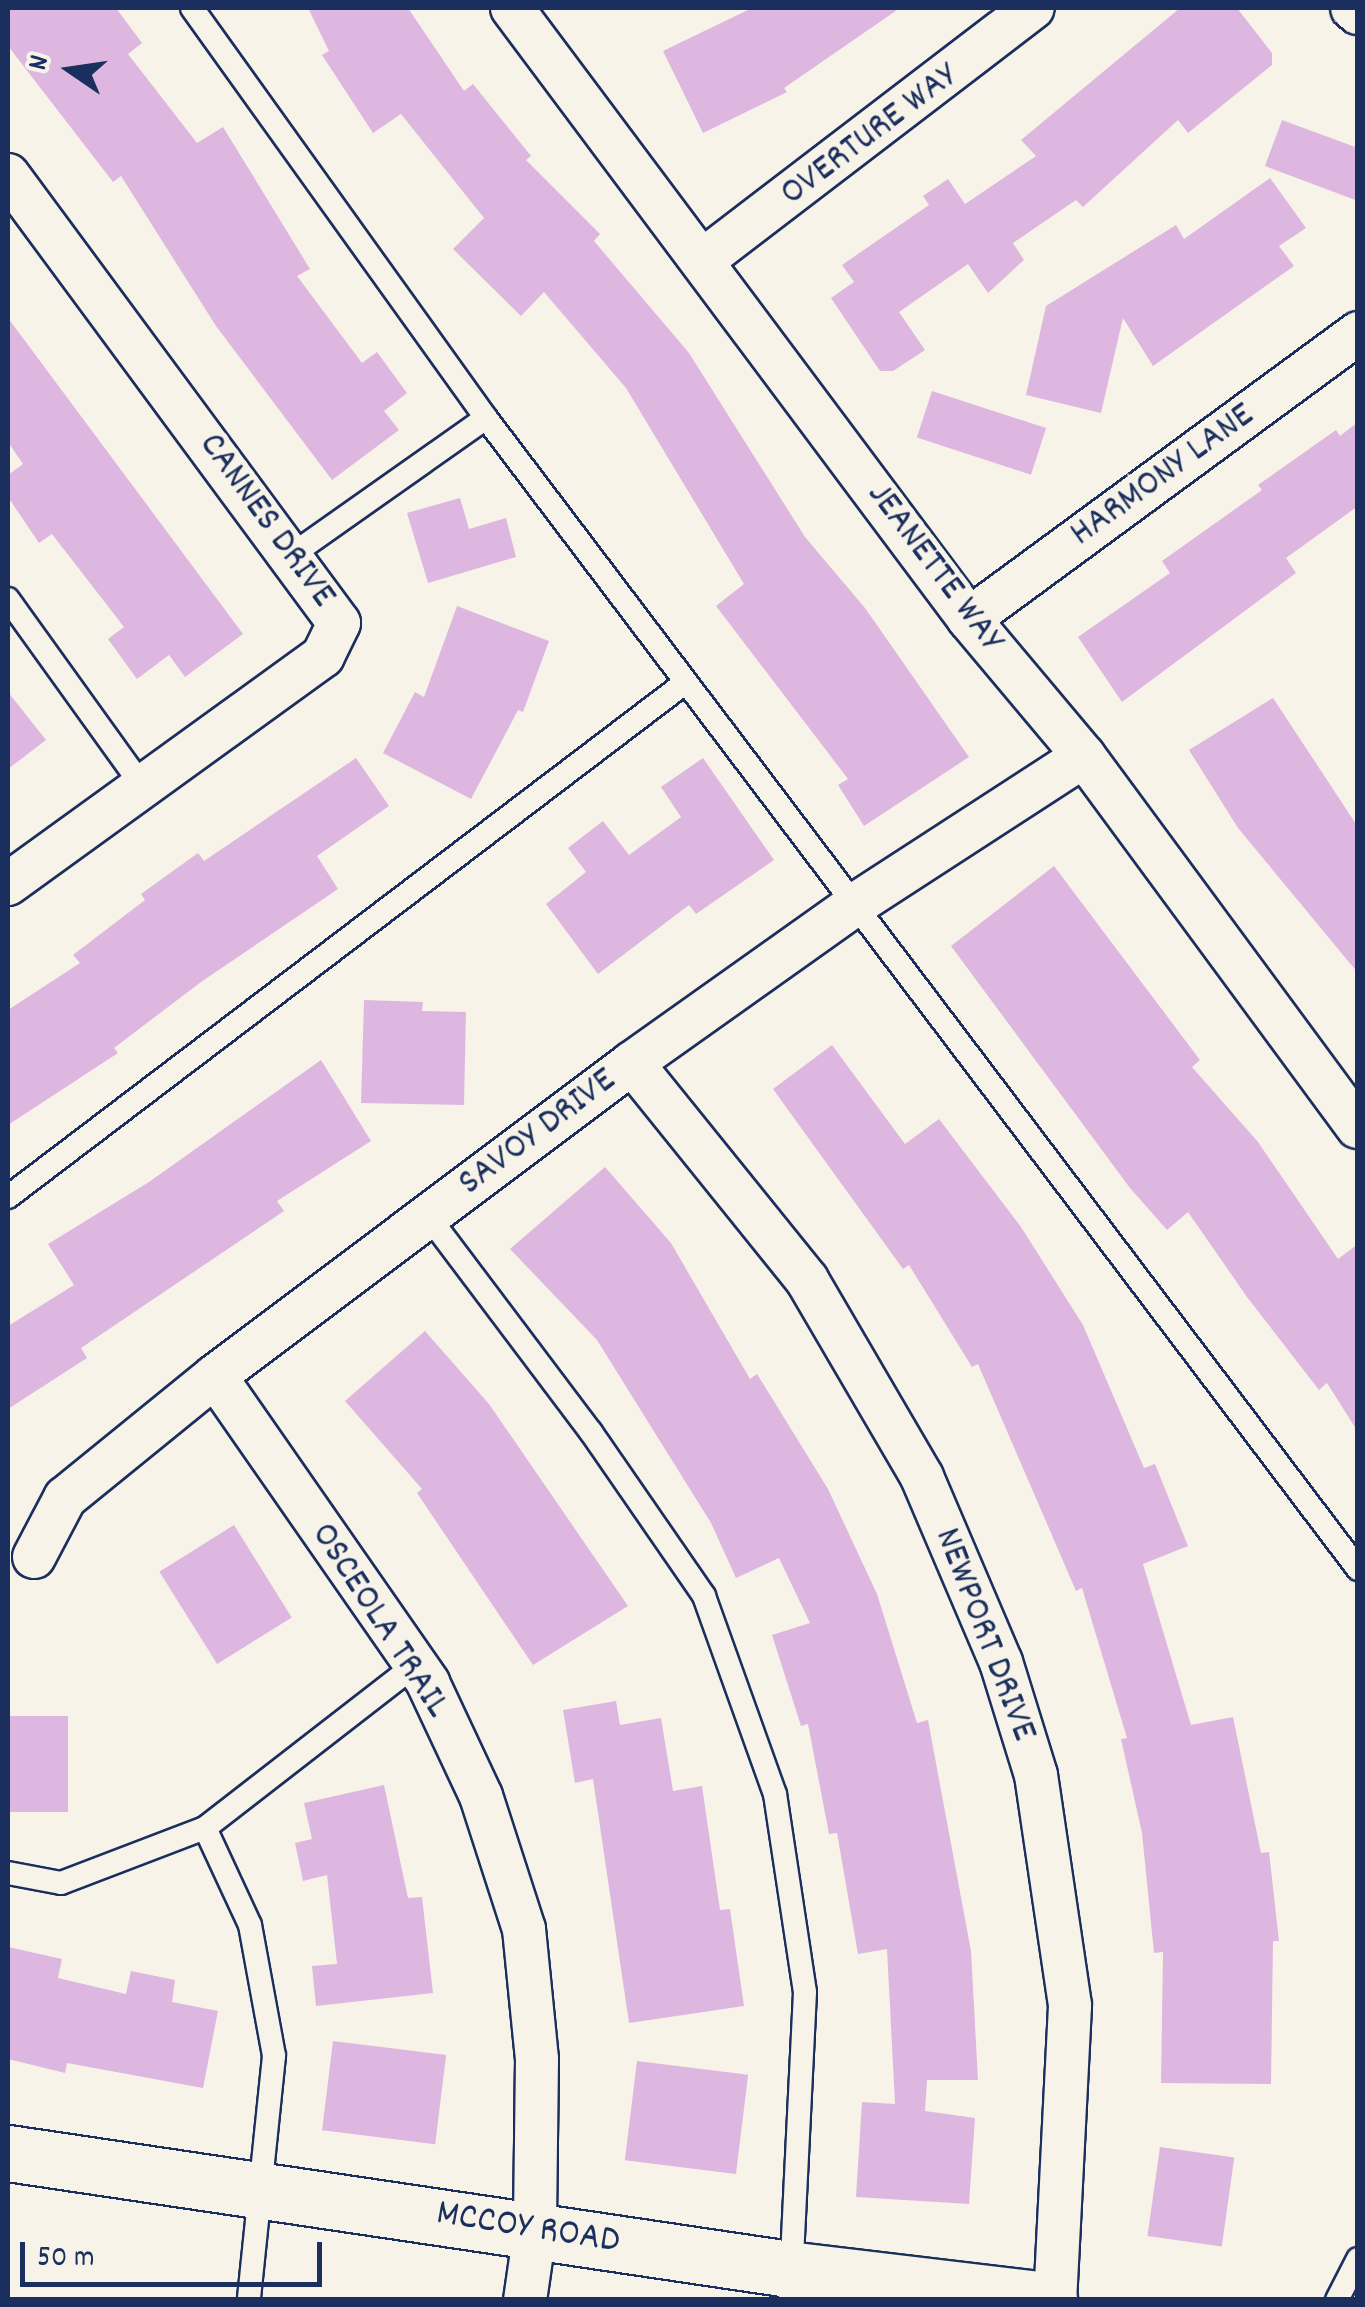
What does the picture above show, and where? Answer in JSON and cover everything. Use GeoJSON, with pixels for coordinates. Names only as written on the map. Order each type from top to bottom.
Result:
{"type":"FeatureCollection","features":[{"type":"Feature","properties":{"kind":"street","name":"JEANETTE WAY"},"geometry":{"type":"LineString","coordinates":[[512,8],[969,619],[1084,756],[1358,1128]]}},
{"type":"Feature","properties":{"kind":"street","name":"OVERTURE WAY"},"geometry":{"type":"LineString","coordinates":[[704,260],[1033,8]]}},
{"type":"Feature","properties":{"kind":"street"},"geometry":{"type":"LineString","coordinates":[[1352,8],[1358,14]]}},
{"type":"Feature","properties":{"kind":"street","name":"CANNES DRIVE"},"geometry":{"type":"LineString","coordinates":[[8,175],[292,554],[339,623],[323,656],[8,884]]}},
{"type":"Feature","properties":{"kind":"street","name":"HARMONY LANE"},"geometry":{"type":"LineString","coordinates":[[969,619],[1358,333]]}},
{"type":"Feature","properties":{"kind":"street","name":"SAVOY DRIVE"},"geometry":{"type":"LineString","coordinates":[[34,1557],[65,1498],[216,1376],[632,1063],[853,906],[1084,756]]}},
{"type":"Feature","properties":{"kind":"street","name":"NEWPORT DRIVE"},"geometry":{"type":"LineString","coordinates":[[632,1063],[807,1280],[922,1477],[1001,1662],[1036,1775],[1070,2006],[1052,2300]]}},
{"type":"Feature","properties":{"kind":"street","name":"OSCEOLA TRAIL"},"geometry":{"type":"LineString","coordinates":[[216,1376],[416,1665],[481,1796],[524,1929],[537,2059],[535,2231],[525,2300]]}},
{"type":"Feature","properties":{"kind":"street","name":"MCCOY ROAD"},"geometry":{"type":"LineString","coordinates":[[8,2153],[535,2231],[793,2284],[1052,2300]]}},
{"type":"Feature","properties":{"kind":"lane"},"geometry":{"type":"LineString","coordinates":[[192,8],[682,685],[1358,1570]]}},
{"type":"Feature","properties":{"kind":"lane"},"geometry":{"type":"LineString","coordinates":[[292,554],[486,418]]}},
{"type":"Feature","properties":{"kind":"lane"},"geometry":{"type":"LineString","coordinates":[[8,599],[142,784]]}},
{"type":"Feature","properties":{"kind":"lane"},"geometry":{"type":"LineString","coordinates":[[8,1196],[682,685]]}},
{"type":"Feature","properties":{"kind":"lane"},"geometry":{"type":"LineString","coordinates":[[428,1216],[592,1432],[704,1596],[775,1794],[805,1992],[793,2284]]}},
{"type":"Feature","properties":{"kind":"lane"},"geometry":{"type":"LineString","coordinates":[[8,1874],[61,1882],[205,1828],[416,1665]]}},
{"type":"Feature","properties":{"kind":"lane"},"geometry":{"type":"LineString","coordinates":[[205,1828],[250,1925],[274,2056],[249,2300]]}},
{"type":"Feature","properties":{"kind":"lane"},"geometry":{"type":"LineString","coordinates":[[1336,2300],[1358,2258]]}},
{"type":"Feature","properties":{"kind":"building"},"geometry":{"type":"Polygon","coordinates":[[[8,8],[116,8],[142,43],[128,54],[197,143],[223,127],[310,269],[297,276],[362,363],[377,352],[407,393],[384,411],[399,430],[332,480],[216,326],[121,176],[113,182],[8,46],[8,8]]]}},
{"type":"Feature","properties":{"kind":"building"},"geometry":{"type":"Polygon","coordinates":[[[308,8],[408,8],[464,91],[473,84],[531,156],[526,160],[600,234],[594,241],[689,353],[805,537],[865,608],[969,757],[864,826],[838,785],[848,779],[716,606],[744,584],[626,388],[544,292],[521,316],[453,249],[484,218],[401,114],[373,133],[322,55],[329,51],[308,8]]]}},
{"type":"Feature","properties":{"kind":"building"},"geometry":{"type":"Polygon","coordinates":[[[752,8],[900,8],[784,88],[787,92],[703,133],[663,51],[752,8]]]}},
{"type":"Feature","properties":{"kind":"building"},"geometry":{"type":"Polygon","coordinates":[[[1180,8],[1237,8],[1272,53],[1272,65],[1188,133],[1178,120],[1083,207],[1076,200],[1013,243],[1024,260],[988,293],[968,264],[899,312],[925,350],[893,371],[880,371],[831,298],[854,282],[842,265],[929,205],[923,196],[948,179],[965,204],[1036,156],[1021,140],[1180,8]]]}},
{"type":"Feature","properties":{"kind":"building"},"geometry":{"type":"Polygon","coordinates":[[[1282,120],[1358,148],[1358,201],[1265,166],[1282,120]]]}},
{"type":"Feature","properties":{"kind":"building"},"geometry":{"type":"Polygon","coordinates":[[[1270,178],[1306,228],[1279,246],[1294,266],[1153,366],[1123,318],[1101,413],[1026,395],[1046,306],[1176,225],[1184,239],[1270,178]]]}},
{"type":"Feature","properties":{"kind":"building"},"geometry":{"type":"Polygon","coordinates":[[[8,318],[243,634],[185,677],[169,655],[137,679],[108,639],[124,627],[52,534],[39,543],[8,497],[8,475],[23,464],[8,442],[8,318]]]}},
{"type":"Feature","properties":{"kind":"building"},"geometry":{"type":"Polygon","coordinates":[[[932,391],[1046,428],[1031,475],[917,438],[932,391]]]}},
{"type":"Feature","properties":{"kind":"building"},"geometry":{"type":"Polygon","coordinates":[[[1358,422],[1358,506],[1286,558],[1296,573],[1122,702],[1078,637],[1170,573],[1162,561],[1262,490],[1258,485],[1336,430],[1340,436],[1358,422]]]}},
{"type":"Feature","properties":{"kind":"building"},"geometry":{"type":"Polygon","coordinates":[[[460,498],[469,529],[506,518],[516,557],[428,583],[407,513],[460,498]]]}},
{"type":"Feature","properties":{"kind":"building"},"geometry":{"type":"Polygon","coordinates":[[[457,606],[549,641],[523,712],[518,710],[471,799],[383,753],[415,692],[424,697],[457,606]]]}},
{"type":"Feature","properties":{"kind":"building"},"geometry":{"type":"Polygon","coordinates":[[[8,692],[46,740],[8,769],[8,692]]]}},
{"type":"Feature","properties":{"kind":"building"},"geometry":{"type":"Polygon","coordinates":[[[1273,698],[1358,827],[1358,973],[1238,828],[1189,750],[1273,698]]]}},
{"type":"Feature","properties":{"kind":"building"},"geometry":{"type":"Polygon","coordinates":[[[356,758],[389,806],[317,856],[338,889],[201,982],[114,1048],[118,1053],[8,1125],[8,1010],[80,963],[73,955],[145,900],[141,894],[198,853],[204,861],[356,758]]]}},
{"type":"Feature","properties":{"kind":"building"},"geometry":{"type":"Polygon","coordinates":[[[703,758],[774,860],[696,914],[689,905],[598,974],[546,904],[586,872],[568,848],[603,821],[629,855],[681,817],[661,787],[703,758]]]}},
{"type":"Feature","properties":{"kind":"building"},"geometry":{"type":"Polygon","coordinates":[[[1054,866],[1200,1060],[1192,1067],[1258,1142],[1338,1259],[1358,1244],[1358,1432],[1327,1383],[1319,1390],[1188,1212],[1167,1230],[1130,1188],[951,946],[1054,866]]]}},
{"type":"Feature","properties":{"kind":"building"},"geometry":{"type":"Polygon","coordinates":[[[364,1000],[423,1002],[422,1011],[466,1012],[464,1105],[361,1103],[364,1000]]]}},
{"type":"Feature","properties":{"kind":"building"},"geometry":{"type":"Polygon","coordinates":[[[832,1045],[905,1144],[939,1119],[1021,1227],[1083,1325],[1144,1468],[1155,1464],[1188,1546],[1143,1564],[1191,1725],[1233,1717],[1261,1853],[1269,1852],[1279,1941],[1273,1941],[1271,2084],[1161,2083],[1163,1952],[1154,1953],[1142,1833],[1121,1739],[1127,1738],[1082,1588],[1076,1591],[978,1364],[972,1367],[909,1265],[903,1269],[773,1089],[832,1045]]]}},
{"type":"Feature","properties":{"kind":"building"},"geometry":{"type":"Polygon","coordinates":[[[321,1060],[371,1141],[277,1201],[284,1211],[81,1348],[87,1358],[8,1409],[8,1326],[74,1285],[48,1244],[149,1182],[321,1060]]]}},
{"type":"Feature","properties":{"kind":"building"},"geometry":{"type":"Polygon","coordinates":[[[605,1167],[671,1243],[750,1379],[757,1374],[828,1489],[877,1594],[917,1723],[928,1720],[971,1951],[978,2080],[927,2080],[925,2111],[975,2118],[969,2204],[856,2197],[862,2102],[895,2104],[887,1949],[858,1954],[837,1833],[829,1834],[808,1724],[801,1726],[772,1635],[810,1623],[779,1558],[736,1578],[711,1523],[597,1340],[510,1249],[605,1167]]]}},
{"type":"Feature","properties":{"kind":"building"},"geometry":{"type":"Polygon","coordinates":[[[425,1331],[489,1404],[628,1606],[533,1665],[417,1493],[422,1489],[345,1401],[425,1331]]]}},
{"type":"Feature","properties":{"kind":"building"},"geometry":{"type":"Polygon","coordinates":[[[234,1525],[292,1617],[217,1664],[159,1572],[234,1525]]]}},
{"type":"Feature","properties":{"kind":"building"},"geometry":{"type":"Polygon","coordinates":[[[616,1701],[620,1725],[661,1718],[673,1791],[702,1786],[720,1910],[730,1909],[744,2006],[629,2023],[593,1779],[575,1783],[563,1710],[616,1701]]]}},
{"type":"Feature","properties":{"kind":"building"},"geometry":{"type":"Polygon","coordinates":[[[8,1716],[68,1716],[68,1812],[8,1812],[8,1716]]]}},
{"type":"Feature","properties":{"kind":"building"},"geometry":{"type":"Polygon","coordinates":[[[384,1785],[408,1898],[422,1897],[433,1993],[316,2006],[312,1966],[337,1964],[327,1875],[303,1881],[295,1843],[312,1839],[304,1803],[384,1785]]]}},
{"type":"Feature","properties":{"kind":"building"},"geometry":{"type":"Polygon","coordinates":[[[8,1947],[62,1959],[58,1978],[126,1994],[131,1971],[175,1980],[172,2002],[218,2011],[203,2088],[67,2063],[65,2073],[8,2059],[8,1947]]]}},
{"type":"Feature","properties":{"kind":"building"},"geometry":{"type":"Polygon","coordinates":[[[333,2041],[446,2055],[435,2144],[322,2130],[333,2041]]]}},
{"type":"Feature","properties":{"kind":"building"},"geometry":{"type":"Polygon","coordinates":[[[637,2061],[748,2075],[736,2174],[625,2160],[637,2061]]]}},
{"type":"Feature","properties":{"kind":"building"},"geometry":{"type":"Polygon","coordinates":[[[1160,2147],[1234,2157],[1222,2247],[1147,2236],[1160,2147]]]}}]}
